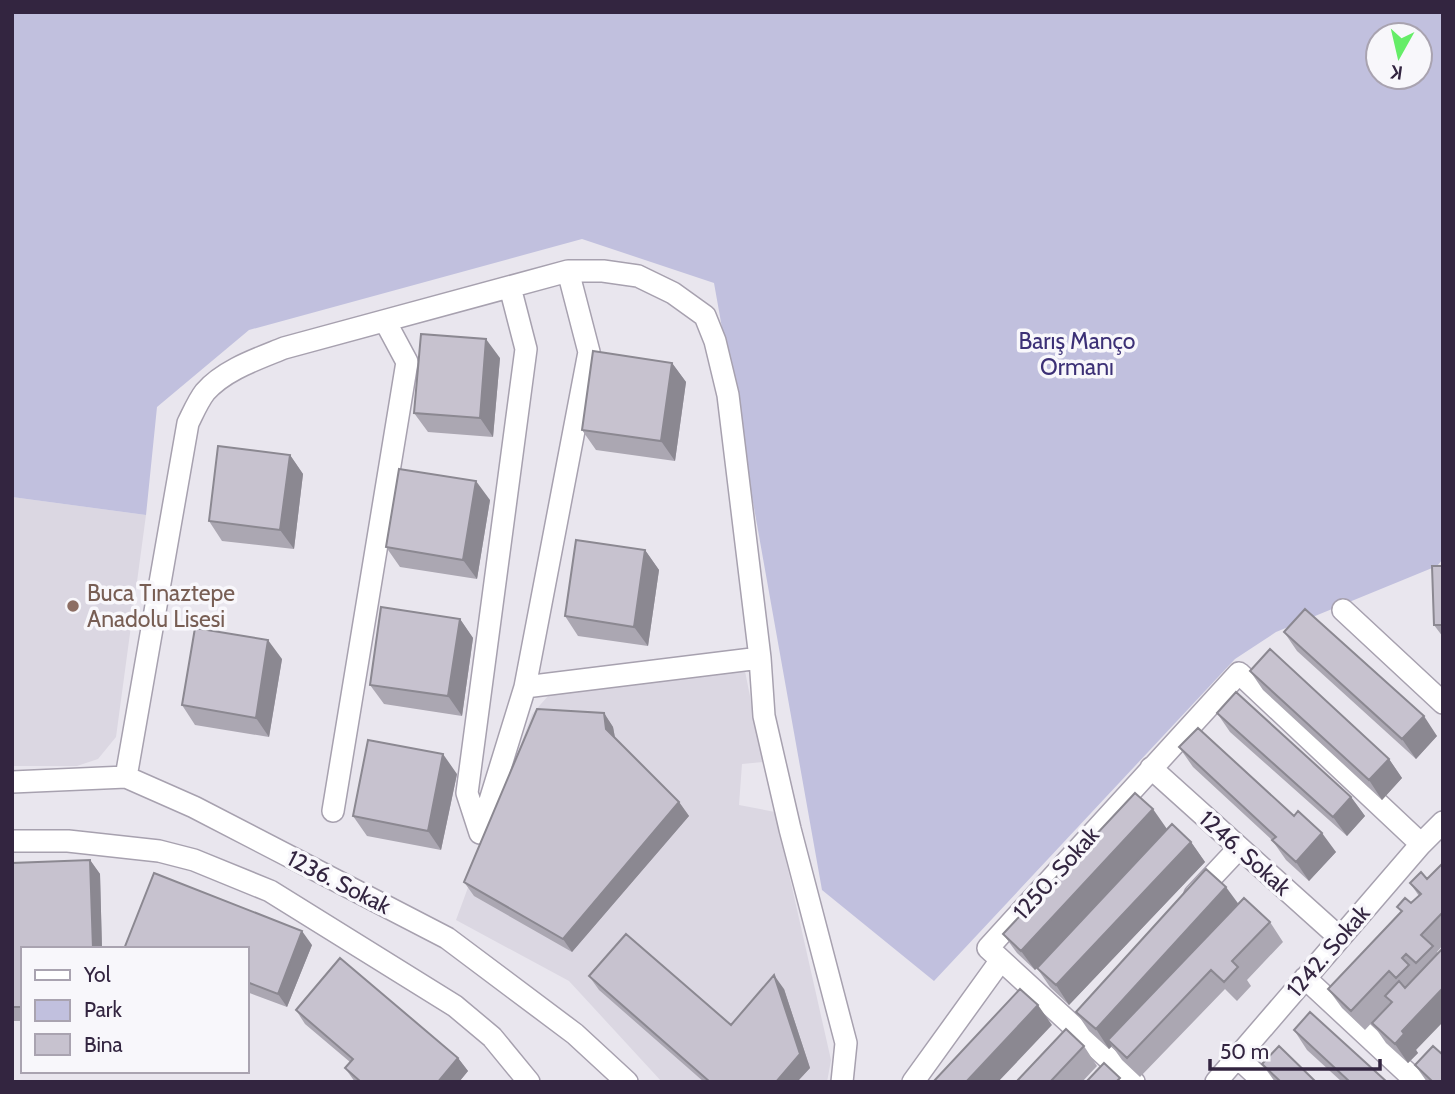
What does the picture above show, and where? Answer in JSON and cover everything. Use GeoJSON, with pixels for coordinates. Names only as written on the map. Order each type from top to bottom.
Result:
{"type":"FeatureCollection","features":[{"type":"Feature","properties":{"kind":"street"},"geometry":{"type":"LineString","coordinates":[[510,287],[526,349],[467,793],[480,833],[525,687],[590,352],[568,271]]}},
{"type":"Feature","properties":{"kind":"street"},"geometry":{"type":"LineString","coordinates":[[126,777],[188,423],[204,393],[226,375],[284,348],[568,271],[603,271],[638,276],[673,293],[705,316],[715,341],[728,396],[760,658],[764,716],[790,829],[846,1043],[842,1082]]}},
{"type":"Feature","properties":{"kind":"street"},"geometry":{"type":"LineString","coordinates":[[333,811],[407,362],[386,321]]}},
{"type":"Feature","properties":{"kind":"street"},"geometry":{"type":"LineString","coordinates":[[1343,610],[1443,703]]}},
{"type":"Feature","properties":{"kind":"street"},"geometry":{"type":"LineString","coordinates":[[525,687],[760,658]]}},
{"type":"Feature","properties":{"kind":"street","name":"1250. Sokak"},"geometry":{"type":"LineString","coordinates":[[1002,960],[988,948],[1239,674],[1421,844]]}},
{"type":"Feature","properties":{"kind":"street","name":"1246. Sokak"},"geometry":{"type":"LineString","coordinates":[[1151,768],[1340,938]]}},
{"type":"Feature","properties":{"kind":"street","name":"1236. Sokak"},"geometry":{"type":"LineString","coordinates":[[12,782],[126,777],[194,807],[447,938],[575,1034],[627,1082]]}},
{"type":"Feature","properties":{"kind":"street","name":"1242. Sokak"},"geometry":{"type":"LineString","coordinates":[[1216,1082],[1421,844],[1443,822]]}},
{"type":"Feature","properties":{"kind":"street"},"geometry":{"type":"LineString","coordinates":[[12,841],[68,841],[159,851],[194,860],[270,891],[455,1006],[492,1037],[529,1082]]}},
{"type":"Feature","properties":{"kind":"street"},"geometry":{"type":"LineString","coordinates":[[1184,907],[1240,848]]}},
{"type":"Feature","properties":{"kind":"street"},"geometry":{"type":"LineString","coordinates":[[913,1082],[1002,960],[1077,1020],[1134,1082]]}},
{"type":"Feature","properties":{"kind":"street"},"geometry":{"type":"LineString","coordinates":[[1305,978],[1419,1077]]}},
{"type":"Feature","properties":{"kind":"street"},"geometry":{"type":"LineString","coordinates":[[1054,1044],[1077,1020]]}},
{"type":"Feature","properties":{"kind":"street"},"geometry":{"type":"LineString","coordinates":[[1237,1057],[1264,1082]]}},
{"type":"Feature","properties":{"kind":"shaded area","name":"Buca Tınaztepe Anadolu Lisesi"},"geometry":{"type":"Polygon","coordinates":[[[12,497],[146,515],[116,737],[98,759],[77,766],[12,766],[12,497]]]}},
{"type":"Feature","properties":{"kind":"shaded area"},"geometry":{"type":"Polygon","coordinates":[[[744,666],[763,762],[742,764],[739,805],[775,812],[831,1060],[827,1082],[662,1082],[569,981],[456,920],[532,714],[549,695],[744,666]]]}},
{"type":"Feature","properties":{"kind":"green space","name":"Barış Manço Ormanı"},"geometry":{"type":"Polygon","coordinates":[[[12,12],[1443,12],[1443,559],[1437,566],[1276,632],[1235,659],[934,981],[822,890],[714,283],[582,239],[249,330],[157,407],[146,515],[12,497],[12,12]]]}},
{"type":"Feature","properties":{"kind":"building"},"geometry":{"type":"Polygon","coordinates":[[[421,334],[486,339],[480,418],[414,413],[421,334]]]}},
{"type":"Feature","properties":{"kind":"building"},"geometry":{"type":"Polygon","coordinates":[[[593,351],[672,363],[661,441],[582,430],[593,351]]]}},
{"type":"Feature","properties":{"kind":"building"},"geometry":{"type":"Polygon","coordinates":[[[218,446],[290,455],[280,530],[209,521],[218,446]]]}},
{"type":"Feature","properties":{"kind":"building"},"geometry":{"type":"Polygon","coordinates":[[[399,469],[476,481],[463,560],[386,547],[399,469]]]}},
{"type":"Feature","properties":{"kind":"building"},"geometry":{"type":"Polygon","coordinates":[[[576,540],[645,550],[634,627],[565,616],[576,540]]]}},
{"type":"Feature","properties":{"kind":"building"},"geometry":{"type":"Polygon","coordinates":[[[1432,566],[1443,566],[1443,625],[1434,625],[1432,566]]]}},
{"type":"Feature","properties":{"kind":"building"},"geometry":{"type":"Polygon","coordinates":[[[381,607],[460,619],[448,696],[370,685],[381,607]]]}},
{"type":"Feature","properties":{"kind":"building"},"geometry":{"type":"Polygon","coordinates":[[[1305,609],[1424,716],[1402,739],[1284,632],[1305,609]]]}},
{"type":"Feature","properties":{"kind":"building"},"geometry":{"type":"Polygon","coordinates":[[[195,628],[268,640],[256,718],[182,705],[195,628]]]}},
{"type":"Feature","properties":{"kind":"building"},"geometry":{"type":"Polygon","coordinates":[[[1270,649],[1389,759],[1369,780],[1250,671],[1270,649]]]}},
{"type":"Feature","properties":{"kind":"building"},"geometry":{"type":"Polygon","coordinates":[[[1236,692],[1351,797],[1333,817],[1217,713],[1236,692]]]}},
{"type":"Feature","properties":{"kind":"building"},"geometry":{"type":"Polygon","coordinates":[[[537,709],[604,713],[606,729],[679,802],[563,939],[464,882],[537,709]]]}},
{"type":"Feature","properties":{"kind":"building"},"geometry":{"type":"Polygon","coordinates":[[[1198,728],[1294,816],[1298,811],[1322,833],[1296,862],[1272,840],[1276,837],[1179,747],[1198,728]]]}},
{"type":"Feature","properties":{"kind":"building"},"geometry":{"type":"Polygon","coordinates":[[[368,740],[443,754],[428,831],[353,816],[368,740]]]}},
{"type":"Feature","properties":{"kind":"building"},"geometry":{"type":"Polygon","coordinates":[[[1135,793],[1153,809],[1021,951],[1003,934],[1135,793]]]}},
{"type":"Feature","properties":{"kind":"building"},"geometry":{"type":"Polygon","coordinates":[[[1172,824],[1191,842],[1056,985],[1037,968],[1172,824]]]}},
{"type":"Feature","properties":{"kind":"building"},"geometry":{"type":"Polygon","coordinates":[[[90,860],[93,947],[21,947],[21,1007],[12,1007],[12,863],[90,860]]]}},
{"type":"Feature","properties":{"kind":"building"},"geometry":{"type":"Polygon","coordinates":[[[1443,863],[1443,912],[1421,935],[1433,946],[1416,963],[1406,954],[1402,958],[1409,965],[1396,978],[1389,971],[1351,1011],[1328,989],[1402,911],[1397,907],[1405,898],[1411,903],[1421,894],[1410,883],[1421,872],[1427,879],[1443,863]]]}},
{"type":"Feature","properties":{"kind":"building"},"geometry":{"type":"Polygon","coordinates":[[[1206,869],[1226,887],[1096,1029],[1076,1012],[1206,869]]]}},
{"type":"Feature","properties":{"kind":"building"},"geometry":{"type":"Polygon","coordinates":[[[154,873],[302,931],[278,994],[248,982],[248,947],[125,947],[154,873]]]}},
{"type":"Feature","properties":{"kind":"building"},"geometry":{"type":"Polygon","coordinates":[[[1244,898],[1270,922],[1232,961],[1238,967],[1224,982],[1211,970],[1127,1058],[1108,1040],[1244,898]]]}},
{"type":"Feature","properties":{"kind":"building"},"geometry":{"type":"Polygon","coordinates":[[[626,934],[731,1025],[774,975],[800,1054],[776,1082],[710,1082],[589,976],[626,934]]]}},
{"type":"Feature","properties":{"kind":"building"},"geometry":{"type":"Polygon","coordinates":[[[1443,948],[1443,988],[1402,1031],[1404,1034],[1395,1044],[1372,1023],[1392,1002],[1385,996],[1399,981],[1405,988],[1443,948]]]}},
{"type":"Feature","properties":{"kind":"building"},"geometry":{"type":"Polygon","coordinates":[[[340,958],[458,1058],[438,1082],[361,1082],[345,1068],[353,1059],[296,1010],[340,958]]]}},
{"type":"Feature","properties":{"kind":"building"},"geometry":{"type":"Polygon","coordinates":[[[1020,989],[1038,1005],[966,1082],[933,1082],[1020,989]]]}},
{"type":"Feature","properties":{"kind":"building"},"geometry":{"type":"Polygon","coordinates":[[[1310,1012],[1387,1082],[1350,1082],[1294,1030],[1310,1012]]]}},
{"type":"Feature","properties":{"kind":"building"},"geometry":{"type":"Polygon","coordinates":[[[1066,1029],[1084,1046],[1050,1082],[1016,1082],[1066,1029]]]}},
{"type":"Feature","properties":{"kind":"building"},"geometry":{"type":"Polygon","coordinates":[[[1279,1046],[1316,1082],[1281,1082],[1262,1064],[1279,1046]]]}},
{"type":"Feature","properties":{"kind":"building"},"geometry":{"type":"Polygon","coordinates":[[[1433,1046],[1443,1055],[1443,1082],[1433,1082],[1415,1065],[1433,1046]]]}},
{"type":"Feature","properties":{"kind":"building"},"geometry":{"type":"Polygon","coordinates":[[[1104,1063],[1120,1078],[1116,1082],[1086,1082],[1104,1063]]]}},
{"type":"Feature","properties":{"kind":"place","name":"Buca Tınaztepe Anadolu Lisesi"},"geometry":{"type":"Point","coordinates":[73,606]}}]}
